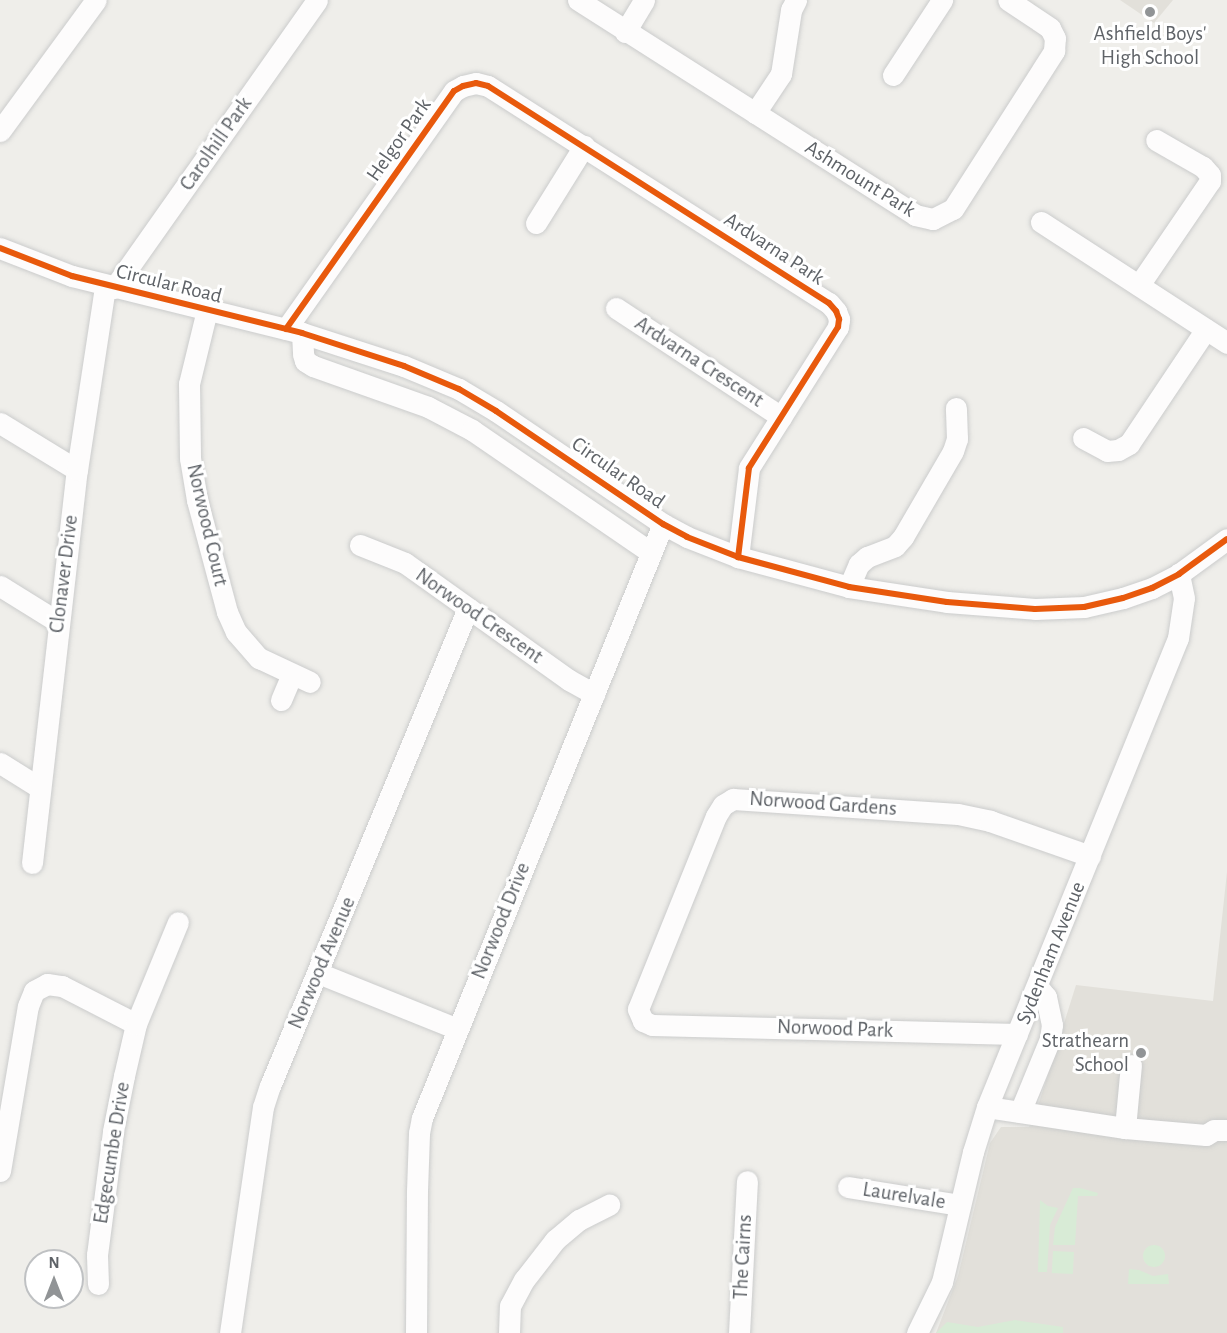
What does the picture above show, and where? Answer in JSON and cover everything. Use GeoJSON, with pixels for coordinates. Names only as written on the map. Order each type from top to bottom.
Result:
{"type":"FeatureCollection","features":[{"type":"Feature","properties":{"kind":"street"},"geometry":{"type":"LineString","coordinates":[[0,131],[96,0]]}},
{"type":"Feature","properties":{"kind":"street","name":"Carolhill Park"},"geometry":{"type":"LineString","coordinates":[[109,287],[317,0]]}},
{"type":"Feature","properties":{"kind":"street","name":"Ashmount Park"},"geometry":{"type":"LineString","coordinates":[[578,0],[915,215],[933,219],[943,216],[956,204],[1054,51],[1055,38],[1050,28],[1008,0]]}},
{"type":"Feature","properties":{"kind":"street"},"geometry":{"type":"LineString","coordinates":[[625,32],[644,0]]}},
{"type":"Feature","properties":{"kind":"street"},"geometry":{"type":"LineString","coordinates":[[756,113],[781,74],[791,10],[796,0]]}},
{"type":"Feature","properties":{"kind":"street"},"geometry":{"type":"LineString","coordinates":[[893,75],[942,0]]}},
{"type":"Feature","properties":{"kind":"street","name":"Helgor Park"},"geometry":{"type":"LineString","coordinates":[[294,331],[454,91],[476,83],[488,86],[584,146]]}},
{"type":"Feature","properties":{"kind":"street"},"geometry":{"type":"LineString","coordinates":[[1139,285],[1210,181],[1210,176],[1203,167],[1156,140]]}},
{"type":"Feature","properties":{"kind":"street"},"geometry":{"type":"LineString","coordinates":[[536,223],[584,146]]}},
{"type":"Feature","properties":{"kind":"street","name":"Ardvarna Park"},"geometry":{"type":"LineString","coordinates":[[584,146],[829,303],[839,319],[838,327],[749,468],[738,557]]}},
{"type":"Feature","properties":{"kind":"street"},"geometry":{"type":"LineString","coordinates":[[1041,222],[1227,343]]}},
{"type":"Feature","properties":{"kind":"street","name":"Circular Road"},"geometry":{"type":"LineString","coordinates":[[0,248],[72,276],[109,287],[294,331],[393,362],[459,389],[514,422],[663,524],[738,557],[849,587],[947,602],[1035,609],[1084,607],[1123,598],[1179,574],[1227,539]]}},
{"type":"Feature","properties":{"kind":"street","name":"Clonaver Drive"},"geometry":{"type":"LineString","coordinates":[[32,864],[77,470],[109,287]]}},
{"type":"Feature","properties":{"kind":"street","name":"Ardvarna Crescent"},"geometry":{"type":"LineString","coordinates":[[616,308],[781,417]]}},
{"type":"Feature","properties":{"kind":"street","name":"Norwood Court"},"geometry":{"type":"LineString","coordinates":[[207,310],[189,384],[190,458],[197,500],[227,612],[236,632],[259,658],[301,678],[281,700]]}},
{"type":"Feature","properties":{"kind":"street"},"geometry":{"type":"LineString","coordinates":[[1083,438],[1107,451],[1118,450],[1129,444],[1206,329]]}},
{"type":"Feature","properties":{"kind":"street"},"geometry":{"type":"LineString","coordinates":[[294,331],[306,361],[313,366],[409,400],[472,430],[650,552]]}},
{"type":"Feature","properties":{"kind":"street"},"geometry":{"type":"LineString","coordinates":[[849,587],[859,564],[867,557],[895,546],[903,537],[956,445],[956,408]]}},
{"type":"Feature","properties":{"kind":"street"},"geometry":{"type":"LineString","coordinates":[[0,423],[77,470]]}},
{"type":"Feature","properties":{"kind":"street","name":"Norwood Drive"},"geometry":{"type":"LineString","coordinates":[[416,1333],[418,1133],[422,1118],[663,524]]}},
{"type":"Feature","properties":{"kind":"street","name":"Norwood Crescent"},"geometry":{"type":"LineString","coordinates":[[360,545],[405,563],[569,680],[594,694]]}},
{"type":"Feature","properties":{"kind":"street","name":"Sydenham Avenue"},"geometry":{"type":"LineString","coordinates":[[918,1333],[942,1282],[973,1152],[987,1107],[1178,638],[1184,598],[1179,574]]}},
{"type":"Feature","properties":{"kind":"street"},"geometry":{"type":"LineString","coordinates":[[0,586],[58,622]]}},
{"type":"Feature","properties":{"kind":"street","name":"Norwood Avenue"},"geometry":{"type":"LineString","coordinates":[[230,1333],[263,1107],[468,608]]}},
{"type":"Feature","properties":{"kind":"street"},"geometry":{"type":"LineString","coordinates":[[0,764],[40,788]]}},
{"type":"Feature","properties":{"kind":"street","name":"Norwood Gardens"},"geometry":{"type":"LineString","coordinates":[[652,1024],[640,1018],[639,1004],[716,816],[723,805],[734,799],[750,798],[958,814],[990,821],[1090,856]]}},
{"type":"Feature","properties":{"kind":"street","name":"Edgecumbe Drive"},"geometry":{"type":"LineString","coordinates":[[98,1284],[97,1255],[113,1131],[136,1023],[178,922]]}},
{"type":"Feature","properties":{"kind":"street"},"geometry":{"type":"LineString","coordinates":[[318,973],[457,1029]]}},
{"type":"Feature","properties":{"kind":"street"},"geometry":{"type":"LineString","coordinates":[[0,1171],[28,1006],[34,991],[47,984],[62,986],[136,1023]]}},
{"type":"Feature","properties":{"kind":"street"},"geometry":{"type":"LineString","coordinates":[[1020,1112],[1050,1039],[1052,1024],[1046,997],[1037,986]]}},
{"type":"Feature","properties":{"kind":"street","name":"Norwood Park"},"geometry":{"type":"LineString","coordinates":[[652,1024],[1017,1034]]}},
{"type":"Feature","properties":{"kind":"street"},"geometry":{"type":"LineString","coordinates":[[1125,1128],[1131,1065]]}},
{"type":"Feature","properties":{"kind":"street"},"geometry":{"type":"LineString","coordinates":[[987,1107],[1125,1128],[1206,1135],[1214,1130],[1227,1130]]}},
{"type":"Feature","properties":{"kind":"street","name":"The Cairns"},"geometry":{"type":"LineString","coordinates":[[740,1333],[747,1181]]}},
{"type":"Feature","properties":{"kind":"street","name":"Laurelvale"},"geometry":{"type":"LineString","coordinates":[[848,1187],[960,1205]]}},
{"type":"Feature","properties":{"kind":"street"},"geometry":{"type":"LineString","coordinates":[[509,1333],[510,1306],[524,1280],[555,1240],[579,1220],[609,1205]]}},
{"type":"Feature","properties":{"kind":"shaded area","name":"Ashfield Boys' High School"},"geometry":{"type":"Polygon","coordinates":[[[1120,0],[1173,0],[1154,23],[1120,0]]]}},
{"type":"Feature","properties":{"kind":"shaded area","name":"Strathearn School"},"geometry":{"type":"Polygon","coordinates":[[[1227,872],[1227,1333],[936,1333],[958,1276],[990,1143],[1001,1127],[1029,1127],[1038,1106],[1076,985],[1213,1001],[1227,872]]]}},
{"type":"Feature","properties":{"kind":"green space"},"geometry":{"type":"Polygon","coordinates":[[[1073,1188],[1098,1193],[1097,1196],[1078,1196],[1075,1245],[1053,1245],[1055,1227],[1073,1188]]]}},
{"type":"Feature","properties":{"kind":"green space"},"geometry":{"type":"Polygon","coordinates":[[[1040,1200],[1048,1206],[1058,1208],[1050,1225],[1047,1272],[1038,1272],[1040,1200]]]}},
{"type":"Feature","properties":{"kind":"green space"},"geometry":{"type":"Polygon","coordinates":[[[1154,1245],[1162,1248],[1165,1256],[1162,1264],[1154,1267],[1146,1264],[1143,1256],[1146,1248],[1154,1245]]]}},
{"type":"Feature","properties":{"kind":"green space"},"geometry":{"type":"Polygon","coordinates":[[[1053,1251],[1074,1252],[1073,1274],[1052,1273],[1053,1251]]]}},
{"type":"Feature","properties":{"kind":"green space"},"geometry":{"type":"Polygon","coordinates":[[[1129,1269],[1139,1270],[1153,1276],[1168,1274],[1169,1284],[1128,1284],[1129,1269]]]}},
{"type":"Feature","properties":{"kind":"green space"},"geometry":{"type":"Polygon","coordinates":[[[1015,1320],[1063,1327],[1063,1333],[936,1333],[947,1322],[978,1327],[1015,1320]]]}},
{"type":"Feature","properties":{"kind":"cycle path"},"geometry":{"type":"LineString","coordinates":[[286,329],[454,91],[476,83],[488,86],[829,303],[836,311],[839,319],[838,327],[749,468],[738,557]]}},
{"type":"Feature","properties":{"kind":"cycle path"},"geometry":{"type":"LineString","coordinates":[[0,248],[72,276],[302,333],[404,366],[459,389],[496,411],[663,524],[687,537],[738,557],[849,587],[947,602],[1035,609],[1084,607],[1123,598],[1152,588],[1179,574],[1227,539]]}},
{"type":"Feature","properties":{"kind":"place","name":"Ashfield Boys' High School"},"geometry":{"type":"Point","coordinates":[1150,12]}},
{"type":"Feature","properties":{"kind":"place","name":"Strathearn School"},"geometry":{"type":"Point","coordinates":[1141,1053]}}]}
